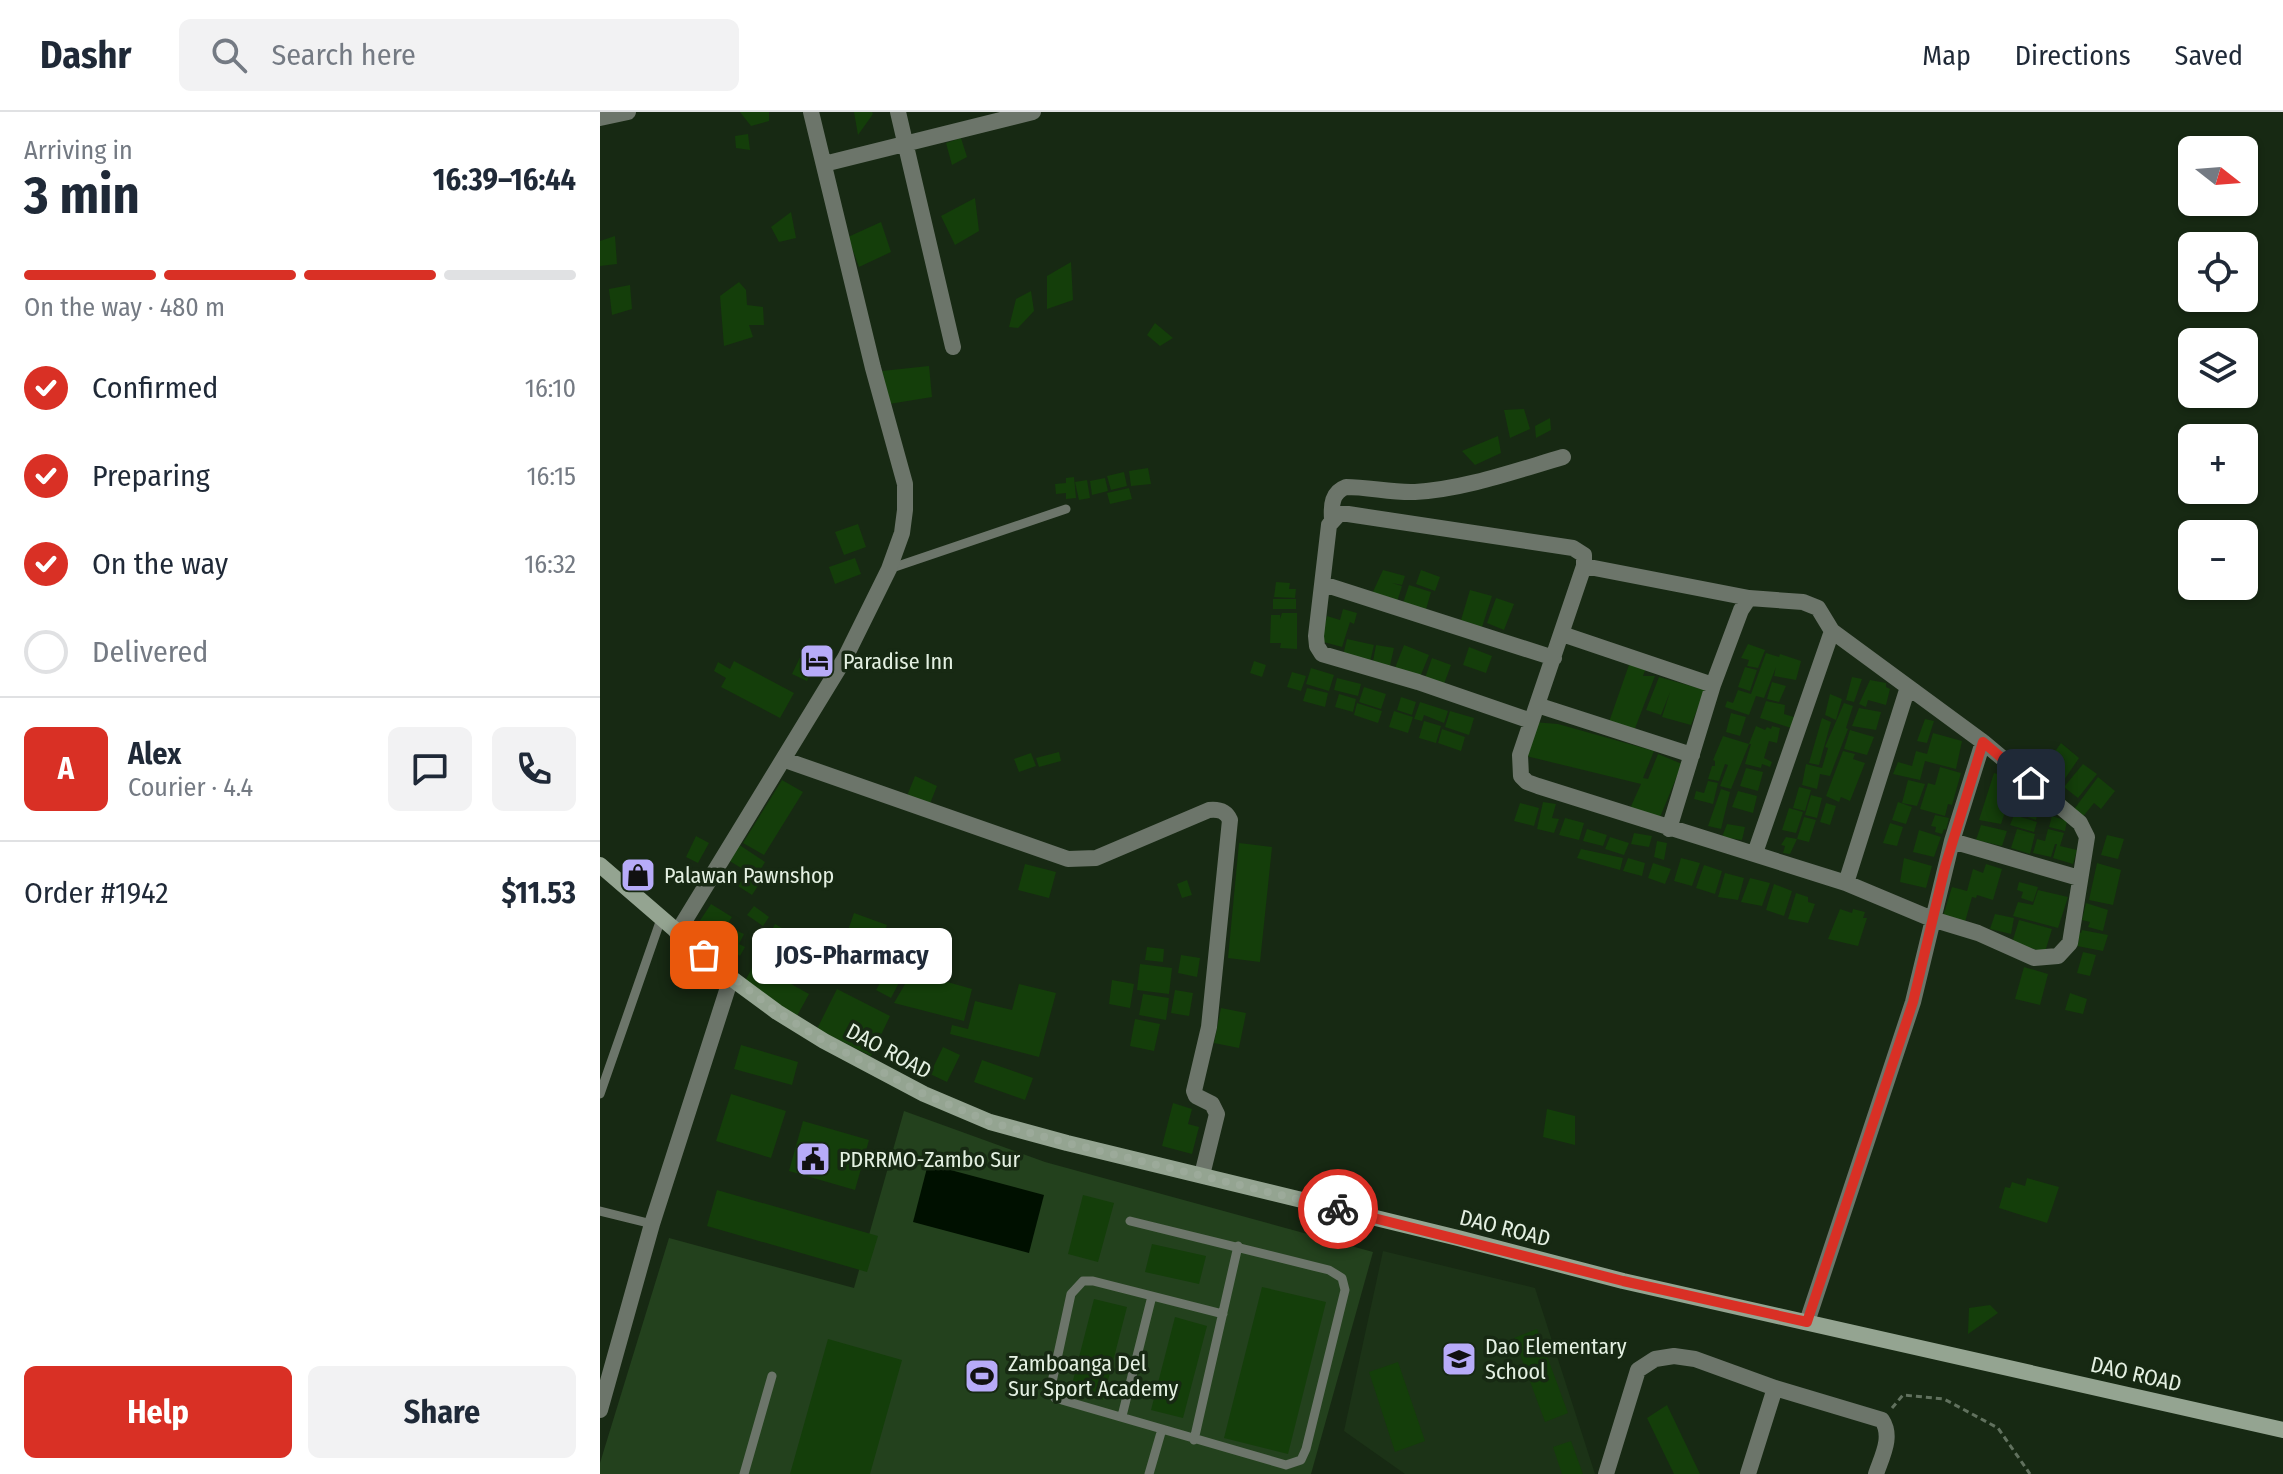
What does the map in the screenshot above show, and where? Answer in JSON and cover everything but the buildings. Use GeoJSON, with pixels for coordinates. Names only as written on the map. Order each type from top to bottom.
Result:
{"type":"FeatureCollection","features":[{"type":"Feature","properties":{"kind":"street"},"geometry":{"type":"LineString","coordinates":[[600,118],[628,112]]}},
{"type":"Feature","properties":{"kind":"street"},"geometry":{"type":"LineString","coordinates":[[677,933],[845,658],[889,569],[902,533],[905,484],[873,368],[811,112]]}},
{"type":"Feature","properties":{"kind":"street"},"geometry":{"type":"LineString","coordinates":[[898,112],[953,347]]}},
{"type":"Feature","properties":{"kind":"street"},"geometry":{"type":"LineString","coordinates":[[824,164],[1033,112]]}},
{"type":"Feature","properties":{"kind":"street"},"geometry":{"type":"LineString","coordinates":[[1563,457],[1473,482],[1431,490],[1404,492],[1346,487],[1339,490],[1334,497],[1329,525],[1317,646],[1322,654],[1418,682],[1692,755]]}},
{"type":"Feature","properties":{"kind":"street"},"geometry":{"type":"LineString","coordinates":[[1332,519],[1339,514],[1348,514],[1573,548],[1584,555],[1584,566],[1519,760],[1521,776],[1527,782],[1846,883],[1932,919],[1978,933],[2034,958],[2058,956],[2070,943],[2087,837],[2080,823],[1983,742],[1832,631],[1818,608],[1803,602],[1749,598],[1584,566]]}},
{"type":"Feature","properties":{"kind":"street"},"geometry":{"type":"LineString","coordinates":[[1323,584],[1554,658]]}},
{"type":"Feature","properties":{"kind":"street"},"geometry":{"type":"LineString","coordinates":[[1669,829],[1713,685],[1741,610],[1749,598]]}},
{"type":"Feature","properties":{"kind":"street"},"geometry":{"type":"LineString","coordinates":[[1755,853],[1832,631]]}},
{"type":"Feature","properties":{"kind":"street"},"geometry":{"type":"LineString","coordinates":[[1562,634],[1713,685]]}},
{"type":"Feature","properties":{"kind":"street"},"geometry":{"type":"LineString","coordinates":[[1846,883],[1908,687]]}},
{"type":"Feature","properties":{"kind":"street"},"geometry":{"type":"LineString","coordinates":[[1807,1322],[1913,1002],[1952,841],[1983,742]]}},
{"type":"Feature","properties":{"kind":"street"},"geometry":{"type":"LineString","coordinates":[[785,760],[1068,859],[1096,858],[1209,810],[1222,811],[1227,815],[1230,820],[1209,1027],[1194,1091],[1196,1096],[1212,1104],[1217,1114],[1202,1175]]}},
{"type":"Feature","properties":{"kind":"street"},"geometry":{"type":"LineString","coordinates":[[1952,841],[2079,878]]}},
{"type":"Feature","properties":{"kind":"street","name":"DAO ROAD"},"geometry":{"type":"LineString","coordinates":[[600,865],[731,978],[777,1012],[824,1041],[937,1100],[990,1122],[1623,1281],[2283,1430]]}},
{"type":"Feature","properties":{"kind":"street"},"geometry":{"type":"LineString","coordinates":[[600,1410],[652,1224],[731,978]]}},
{"type":"Feature","properties":{"kind":"street"},"geometry":{"type":"LineString","coordinates":[[1606,1474],[1638,1370],[1655,1359],[1674,1356],[1695,1359],[1775,1388],[1882,1420],[1887,1428],[1887,1440],[1876,1474]]}},
{"type":"Feature","properties":{"kind":"street"},"geometry":{"type":"LineString","coordinates":[[1748,1474],[1775,1388]]}},
{"type":"Feature","properties":{"kind":"lane"},"geometry":{"type":"LineString","coordinates":[[889,569],[1066,509]]}},
{"type":"Feature","properties":{"kind":"lane"},"geometry":{"type":"LineString","coordinates":[[600,1094],[661,919]]}},
{"type":"Feature","properties":{"kind":"lane"},"geometry":{"type":"LineString","coordinates":[[600,1211],[652,1224]]}},
{"type":"Feature","properties":{"kind":"lane"},"geometry":{"type":"LineString","coordinates":[[1130,1221],[1329,1270],[1342,1278],[1345,1290],[1306,1449],[1301,1460],[1286,1465],[1055,1398],[1051,1392],[1071,1294],[1083,1281],[1223,1314]]}},
{"type":"Feature","properties":{"kind":"lane"},"geometry":{"type":"LineString","coordinates":[[1194,1440],[1238,1246]]}},
{"type":"Feature","properties":{"kind":"lane"},"geometry":{"type":"LineString","coordinates":[[1122,1416],[1152,1296]]}},
{"type":"Feature","properties":{"kind":"lane"},"geometry":{"type":"LineString","coordinates":[[744,1474],[772,1376]]}},
{"type":"Feature","properties":{"kind":"lane"},"geometry":{"type":"LineString","coordinates":[[1149,1474],[1162,1429]]}},
{"type":"Feature","properties":{"kind":"path"},"geometry":{"type":"LineString","coordinates":[[1882,1420],[1903,1395],[1944,1399],[1998,1428],[2030,1474]]}},
{"type":"Feature","properties":{"kind":"shaded area","name":"Zamboanga Del Sur Sport Academy"},"geometry":{"type":"Polygon","coordinates":[[[904,1111],[1045,1162],[1373,1252],[1311,1474],[600,1474],[600,1463],[669,1238],[854,1288],[904,1111]]]}},
{"type":"Feature","properties":{"kind":"shaded area"},"geometry":{"type":"Polygon","coordinates":[[[928,1164],[1044,1195],[1029,1253],[913,1222],[928,1164]]]}},
{"type":"Feature","properties":{"kind":"shaded area","name":"Dao Elementary School"},"geometry":{"type":"Polygon","coordinates":[[[1383,1251],[1535,1288],[1595,1474],[1405,1474],[1344,1431],[1383,1251]]]}},
{"type":"Feature","properties":{"kind":"way so far"},"geometry":{"type":"LineString","coordinates":[[704,955],[777,1012],[824,1041],[924,1094],[990,1122],[1338,1209]]}},
{"type":"Feature","properties":{"kind":"place","name":"Paradise Inn"},"geometry":{"type":"Point","coordinates":[817,661]}},
{"type":"Feature","properties":{"kind":"place","name":"Palawan Pawnshop"},"geometry":{"type":"Point","coordinates":[638,875]}},
{"type":"Feature","properties":{"kind":"place","name":"JOS-Pharmacy"},"geometry":{"type":"Point","coordinates":[704,955]}},
{"type":"Feature","properties":{"kind":"place","name":"PDRRMO-Zambo Sur"},"geometry":{"type":"Point","coordinates":[813,1159]}},
{"type":"Feature","properties":{"kind":"place","name":"Dao Elementary School"},"geometry":{"type":"Point","coordinates":[1459,1359]}},
{"type":"Feature","properties":{"kind":"place","name":"Zamboanga Del Sur Sport Academy"},"geometry":{"type":"Point","coordinates":[982,1376]}},
{"type":"Feature","properties":{"kind":"route"},"geometry":{"type":"LineString","coordinates":[[1338,1209],[1623,1281],[1807,1322],[1913,1002],[1945,867],[1983,742],[2031,783]]}}]}
